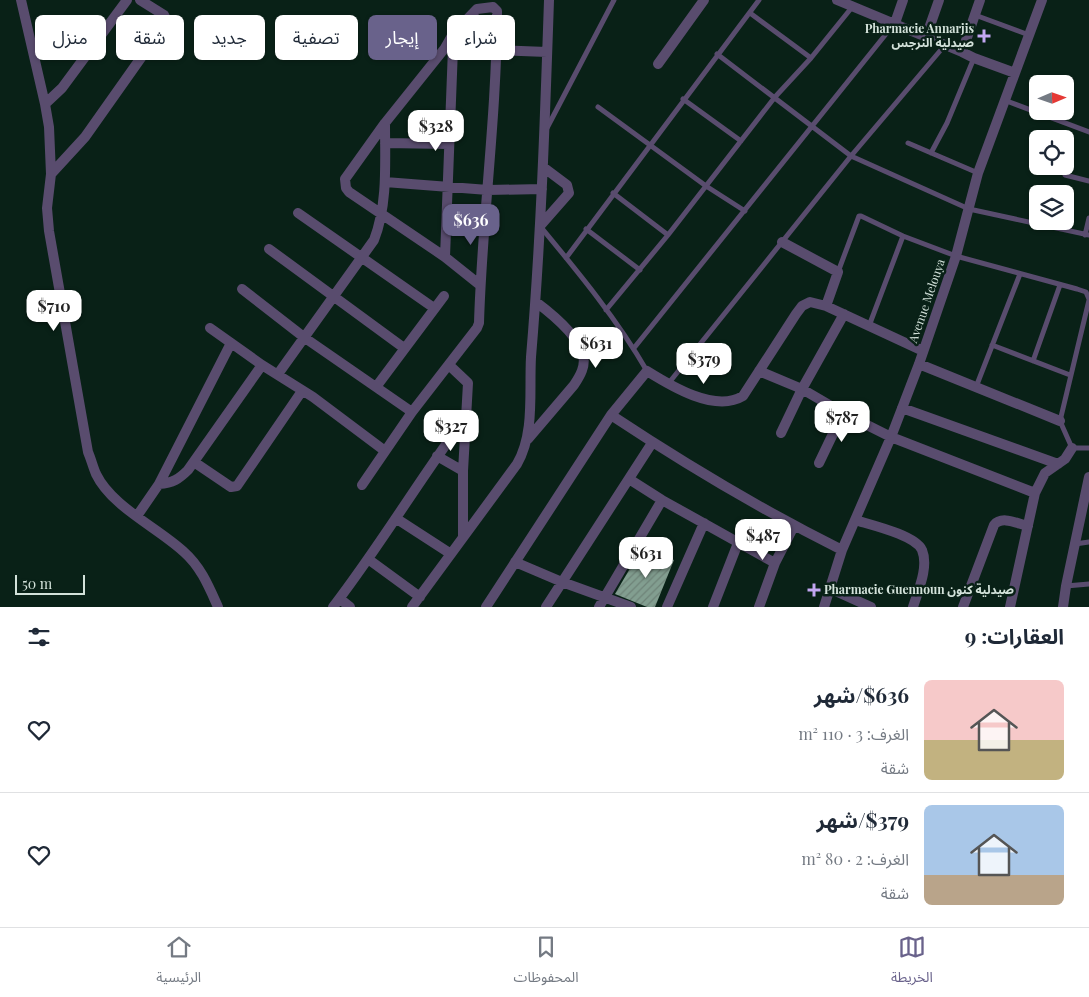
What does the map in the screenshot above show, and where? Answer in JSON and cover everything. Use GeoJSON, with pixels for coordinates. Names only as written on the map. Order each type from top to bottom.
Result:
{"type":"FeatureCollection","features":[{"type":"Feature","properties":{"kind":"street"},"geometry":{"type":"LineString","coordinates":[[21,0],[45,104],[51,174],[47,208],[49,231],[88,452],[96,474],[105,488],[137,516],[184,552],[196,565],[208,584],[218,607]]}},
{"type":"Feature","properties":{"kind":"street"},"geometry":{"type":"LineString","coordinates":[[45,104],[62,88],[127,0]]}},
{"type":"Feature","properties":{"kind":"street"},"geometry":{"type":"LineString","coordinates":[[51,174],[85,137],[166,21],[164,15],[140,0]]}},
{"type":"Feature","properties":{"kind":"street"},"geometry":{"type":"LineString","coordinates":[[412,607],[517,464],[528,439],[530,370],[536,302],[545,132],[549,0]]}},
{"type":"Feature","properties":{"kind":"street"},"geometry":{"type":"LineString","coordinates":[[658,64],[704,0]]}},
{"type":"Feature","properties":{"kind":"street"},"geometry":{"type":"LineString","coordinates":[[837,0],[858,5],[895,24],[974,58],[1015,73]]}},
{"type":"Feature","properties":{"kind":"street"},"geometry":{"type":"LineString","coordinates":[[895,24],[903,0]]}},
{"type":"Feature","properties":{"kind":"street"},"geometry":{"type":"LineString","coordinates":[[926,37],[939,0]]}},
{"type":"Feature","properties":{"kind":"street"},"geometry":{"type":"LineString","coordinates":[[962,52],[980,0]]}},
{"type":"Feature","properties":{"kind":"street","name":"Avenue Melouya"},"geometry":{"type":"LineString","coordinates":[[824,607],[842,550],[902,408],[923,351],[956,256],[978,173],[1042,0]]}},
{"type":"Feature","properties":{"kind":"street"},"geometry":{"type":"LineString","coordinates":[[470,15],[477,9],[493,7],[497,11],[497,15]]}},
{"type":"Feature","properties":{"kind":"street"},"geometry":{"type":"LineString","coordinates":[[447,50],[384,123],[346,179],[346,188],[382,216],[445,257],[480,284]]}},
{"type":"Feature","properties":{"kind":"street"},"geometry":{"type":"LineString","coordinates":[[515,51],[547,52]]}},
{"type":"Feature","properties":{"kind":"street"},"geometry":{"type":"LineString","coordinates":[[445,257],[449,144],[449,60]]}},
{"type":"Feature","properties":{"kind":"street"},"geometry":{"type":"LineString","coordinates":[[362,485],[412,412],[477,328],[496,60]]}},
{"type":"Feature","properties":{"kind":"street"},"geometry":{"type":"LineString","coordinates":[[278,374],[374,240],[382,216],[384,123]]}},
{"type":"Feature","properties":{"kind":"street"},"geometry":{"type":"LineString","coordinates":[[384,142],[449,144]]}},
{"type":"Feature","properties":{"kind":"street"},"geometry":{"type":"LineString","coordinates":[[540,226],[569,193],[567,185],[543,167]]}},
{"type":"Feature","properties":{"kind":"street"},"geometry":{"type":"LineString","coordinates":[[384,182],[488,190],[542,189]]}},
{"type":"Feature","properties":{"kind":"street"},"geometry":{"type":"LineString","coordinates":[[298,213],[434,308]]}},
{"type":"Feature","properties":{"kind":"street"},"geometry":{"type":"LineString","coordinates":[[782,242],[838,272],[826,306]]}},
{"type":"Feature","properties":{"kind":"street"},"geometry":{"type":"LineString","coordinates":[[269,249],[404,348]]}},
{"type":"Feature","properties":{"kind":"street"},"geometry":{"type":"LineString","coordinates":[[242,289],[305,338],[412,412]]}},
{"type":"Feature","properties":{"kind":"street"},"geometry":{"type":"LineString","coordinates":[[376,387],[444,296]]}},
{"type":"Feature","properties":{"kind":"street"},"geometry":{"type":"LineString","coordinates":[[528,439],[574,385],[584,366],[583,355],[571,334],[558,320],[536,302]]}},
{"type":"Feature","properties":{"kind":"street"},"geometry":{"type":"LineString","coordinates":[[486,607],[611,415],[647,371],[689,395],[727,402],[737,400],[743,396],[802,306],[810,302],[826,306],[923,351]]}},
{"type":"Feature","properties":{"kind":"street"},"geometry":{"type":"LineString","coordinates":[[781,433],[802,390],[844,314]]}},
{"type":"Feature","properties":{"kind":"street"},"geometry":{"type":"LineString","coordinates":[[210,328],[385,451]]}},
{"type":"Feature","properties":{"kind":"street"},"geometry":{"type":"LineString","coordinates":[[137,516],[159,484],[231,343]]}},
{"type":"Feature","properties":{"kind":"street"},"geometry":{"type":"LineString","coordinates":[[449,364],[468,383],[463,471],[463,537]]}},
{"type":"Feature","properties":{"kind":"street"},"geometry":{"type":"LineString","coordinates":[[918,364],[1060,421]]}},
{"type":"Feature","properties":{"kind":"street"},"geometry":{"type":"LineString","coordinates":[[159,484],[170,483],[178,479],[194,462],[262,365]]}},
{"type":"Feature","properties":{"kind":"street"},"geometry":{"type":"LineString","coordinates":[[759,371],[802,390],[890,437],[1035,493]]}},
{"type":"Feature","properties":{"kind":"street"},"geometry":{"type":"LineString","coordinates":[[194,462],[228,486],[237,486],[302,391]]}},
{"type":"Feature","properties":{"kind":"street"},"geometry":{"type":"LineString","coordinates":[[902,408],[1058,464]]}},
{"type":"Feature","properties":{"kind":"street"},"geometry":{"type":"LineString","coordinates":[[819,463],[843,413]]}},
{"type":"Feature","properties":{"kind":"street"},"geometry":{"type":"LineString","coordinates":[[611,415],[652,442],[794,526],[842,550]]}},
{"type":"Feature","properties":{"kind":"street"},"geometry":{"type":"LineString","coordinates":[[350,607],[336,603],[397,519],[437,456],[465,418]]}},
{"type":"Feature","properties":{"kind":"street"},"geometry":{"type":"LineString","coordinates":[[546,607],[652,442]]}},
{"type":"Feature","properties":{"kind":"street"},"geometry":{"type":"LineString","coordinates":[[1010,607],[1035,493],[1045,473],[1065,459],[1072,448]]}},
{"type":"Feature","properties":{"kind":"street"},"geometry":{"type":"LineString","coordinates":[[437,456],[463,471]]}},
{"type":"Feature","properties":{"kind":"street"},"geometry":{"type":"LineString","coordinates":[[1063,607],[1074,544],[1089,477]]}},
{"type":"Feature","properties":{"kind":"street"},"geometry":{"type":"LineString","coordinates":[[629,478],[662,500],[775,563]]}},
{"type":"Feature","properties":{"kind":"street"},"geometry":{"type":"LineString","coordinates":[[599,607],[662,500]]}},
{"type":"Feature","properties":{"kind":"street"},"geometry":{"type":"LineString","coordinates":[[397,519],[451,554]]}},
{"type":"Feature","properties":{"kind":"street"},"geometry":{"type":"LineString","coordinates":[[963,607],[994,525],[1002,519],[1028,526]]}},
{"type":"Feature","properties":{"kind":"street"},"geometry":{"type":"LineString","coordinates":[[855,520],[906,537],[921,548],[924,557],[924,570],[913,607]]}},
{"type":"Feature","properties":{"kind":"street"},"geometry":{"type":"LineString","coordinates":[[667,607],[704,523]]}},
{"type":"Feature","properties":{"kind":"street"},"geometry":{"type":"LineString","coordinates":[[759,607],[775,563],[794,526]]}},
{"type":"Feature","properties":{"kind":"street"},"geometry":{"type":"LineString","coordinates":[[713,607],[738,542]]}},
{"type":"Feature","properties":{"kind":"street"},"geometry":{"type":"LineString","coordinates":[[368,559],[420,597]]}},
{"type":"Feature","properties":{"kind":"street"},"geometry":{"type":"LineString","coordinates":[[515,562],[562,582],[632,607]]}},
{"type":"Feature","properties":{"kind":"street"},"geometry":{"type":"LineString","coordinates":[[831,589],[871,607]]}},
{"type":"Feature","properties":{"kind":"lane"},"geometry":{"type":"LineString","coordinates":[[545,132],[614,0]]}},
{"type":"Feature","properties":{"kind":"lane"},"geometry":{"type":"LineString","coordinates":[[566,258],[759,0]]}},
{"type":"Feature","properties":{"kind":"lane"},"geometry":{"type":"LineString","coordinates":[[606,310],[668,235],[775,97],[858,5]]}},
{"type":"Feature","properties":{"kind":"lane"},"geometry":{"type":"LineString","coordinates":[[750,13],[811,58]]}},
{"type":"Feature","properties":{"kind":"lane"},"geometry":{"type":"LineString","coordinates":[[975,15],[1029,35]]}},
{"type":"Feature","properties":{"kind":"lane"},"geometry":{"type":"LineString","coordinates":[[634,348],[895,24]]}},
{"type":"Feature","properties":{"kind":"lane"},"geometry":{"type":"LineString","coordinates":[[668,384],[851,156],[946,45]]}},
{"type":"Feature","properties":{"kind":"lane"},"geometry":{"type":"LineString","coordinates":[[717,54],[851,156],[969,209],[1087,235],[1089,218]]}},
{"type":"Feature","properties":{"kind":"lane"},"geometry":{"type":"LineString","coordinates":[[931,153],[947,123],[974,58]]}},
{"type":"Feature","properties":{"kind":"lane"},"geometry":{"type":"LineString","coordinates":[[683,100],[741,141]]}},
{"type":"Feature","properties":{"kind":"lane"},"geometry":{"type":"LineString","coordinates":[[1004,100],[1089,132]]}},
{"type":"Feature","properties":{"kind":"lane"},"geometry":{"type":"LineString","coordinates":[[598,108],[706,186],[745,211]]}},
{"type":"Feature","properties":{"kind":"lane"},"geometry":{"type":"LineString","coordinates":[[908,143],[978,173]]}},
{"type":"Feature","properties":{"kind":"lane"},"geometry":{"type":"LineString","coordinates":[[1065,175],[1089,181]]}},
{"type":"Feature","properties":{"kind":"lane"},"geometry":{"type":"LineString","coordinates":[[613,193],[668,235]]}},
{"type":"Feature","properties":{"kind":"lane"},"geometry":{"type":"LineString","coordinates":[[838,272],[860,216],[866,217],[904,236],[956,256],[1086,292],[1089,299],[1087,319],[1070,375],[1060,421],[1072,448],[1089,448]]}},
{"type":"Feature","properties":{"kind":"lane"},"geometry":{"type":"LineString","coordinates":[[540,226],[606,310],[634,348],[647,371]]}},
{"type":"Feature","properties":{"kind":"lane"},"geometry":{"type":"LineString","coordinates":[[586,229],[640,270]]}},
{"type":"Feature","properties":{"kind":"lane"},"geometry":{"type":"LineString","coordinates":[[868,327],[904,236]]}},
{"type":"Feature","properties":{"kind":"lane"},"geometry":{"type":"LineString","coordinates":[[976,387],[1020,274]]}},
{"type":"Feature","properties":{"kind":"lane"},"geometry":{"type":"LineString","coordinates":[[1034,361],[1060,284]]}},
{"type":"Feature","properties":{"kind":"lane"},"geometry":{"type":"LineString","coordinates":[[992,344],[1070,375]]}},
{"type":"Feature","properties":{"kind":"lane"},"geometry":{"type":"LineString","coordinates":[[1074,544],[1089,542]]}},
{"type":"Feature","properties":{"kind":"lane"},"geometry":{"type":"LineString","coordinates":[[1066,586],[1089,584]]}},
{"type":"Feature","properties":{"kind":"building"},"geometry":{"type":"Polygon","coordinates":[[[642,548],[674,560],[655,607],[647,607],[615,594],[642,548]]]}},
{"type":"Feature","properties":{"kind":"place","name":"Pharmacie Annarjis صيدلية النرجس"},"geometry":{"type":"Point","coordinates":[984,36]}},
{"type":"Feature","properties":{"kind":"place","name":"Pharmacie Guennoun صيدلية كنون"},"geometry":{"type":"Point","coordinates":[814,590]}}]}
